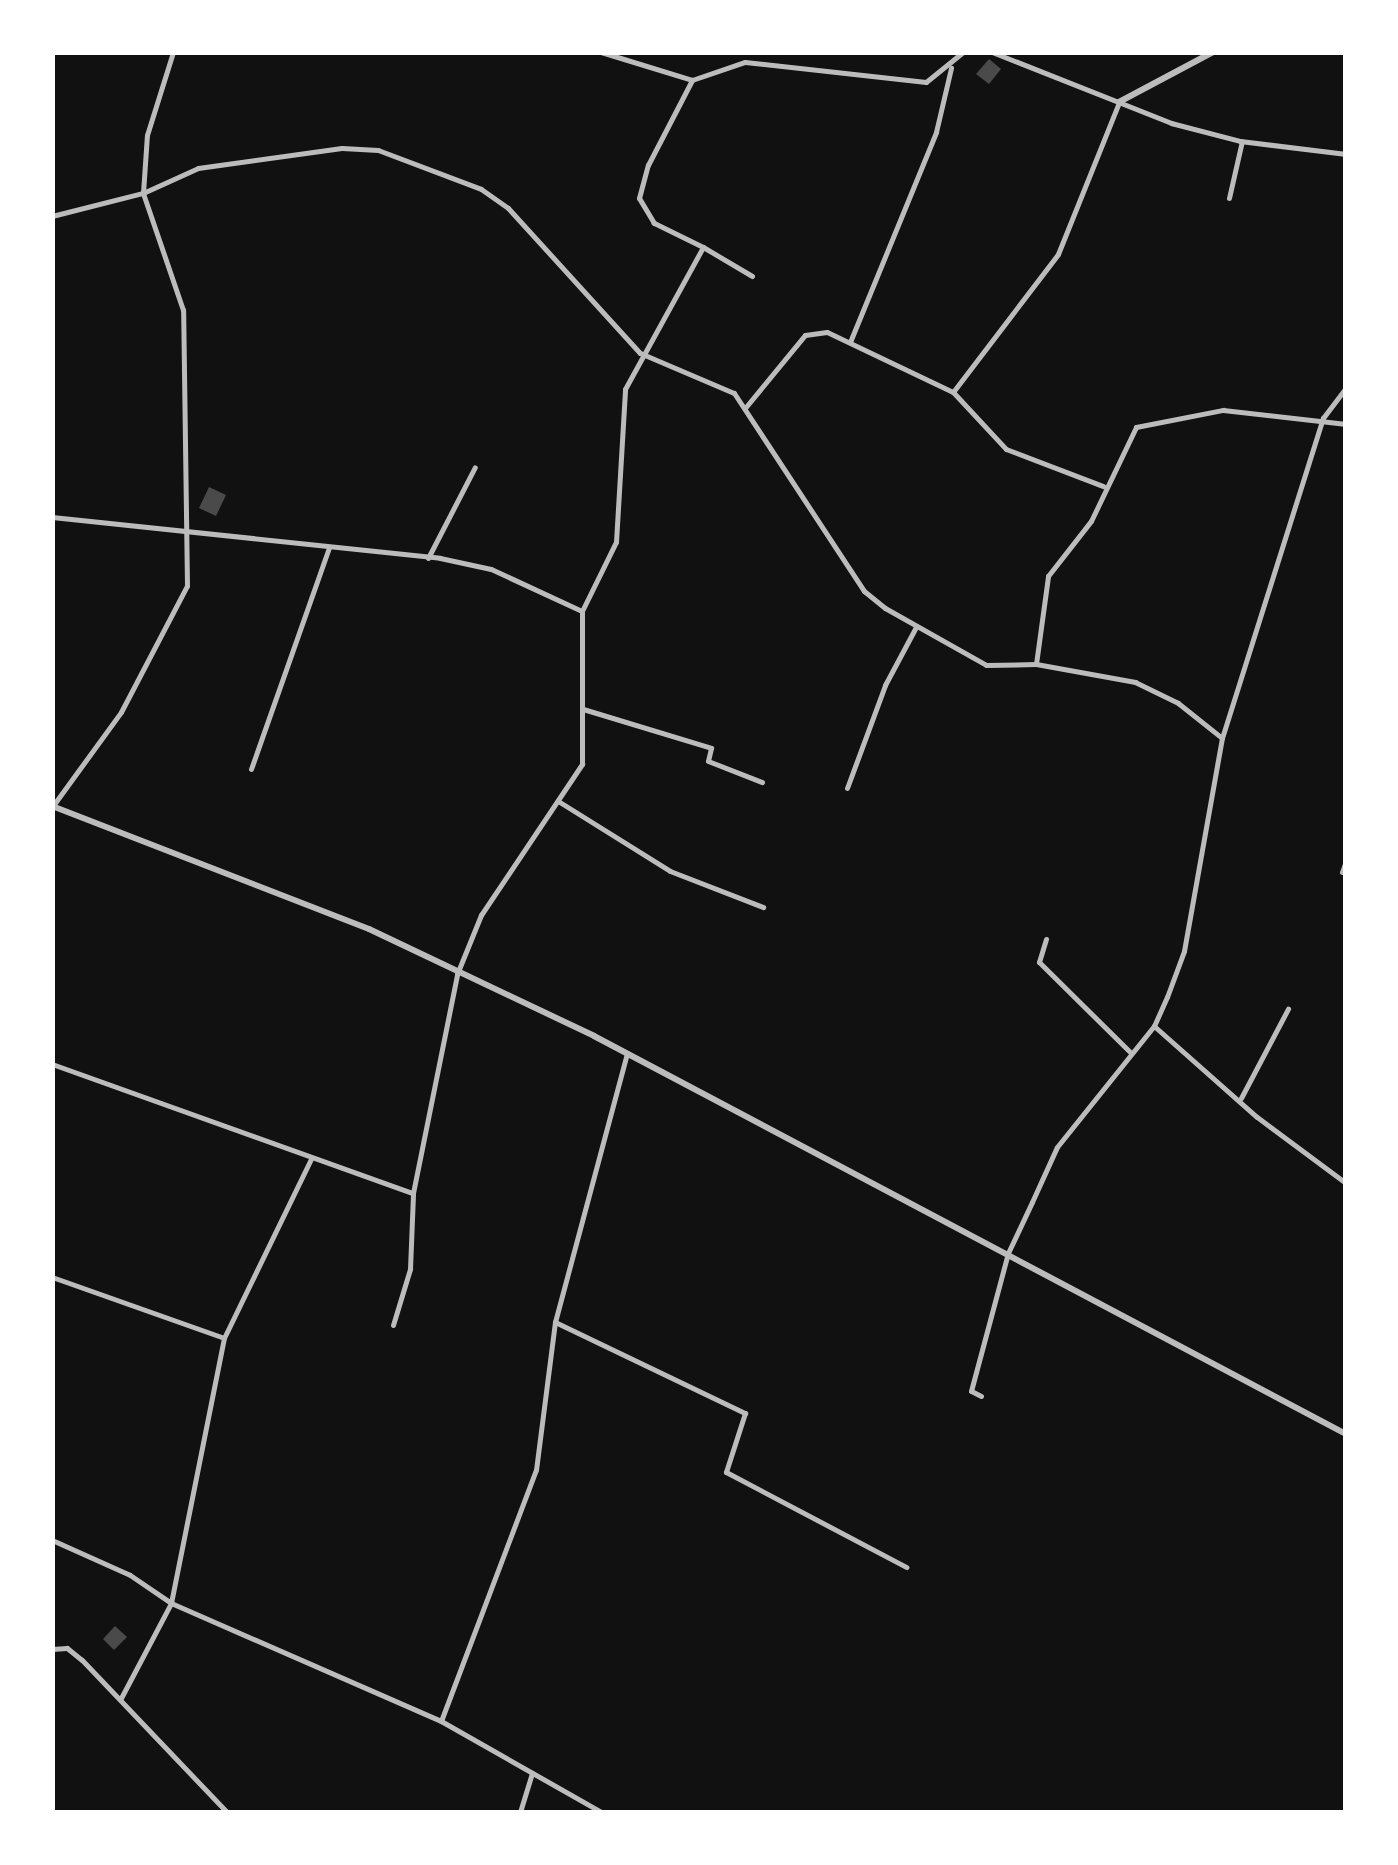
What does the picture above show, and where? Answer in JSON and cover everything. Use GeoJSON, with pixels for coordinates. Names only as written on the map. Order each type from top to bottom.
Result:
{"type":"FeatureCollection","features":[{"type":"Feature","properties":{"kind":"street"},"geometry":{"type":"LineString","coordinates":[[173,52],[147,134],[142,194],[183,310],[187,586],[172,626],[53,806],[369,929],[626,1052],[1346,1434]]}},
{"type":"Feature","properties":{"kind":"street"},"geometry":{"type":"LineString","coordinates":[[601,52],[692,80],[744,62],[926,82],[952,65]]}},
{"type":"Feature","properties":{"kind":"street"},"geometry":{"type":"LineString","coordinates":[[992,52],[1119,102],[1242,141],[1346,154]]}},
{"type":"Feature","properties":{"kind":"street"},"geometry":{"type":"LineString","coordinates":[[954,392],[1058,254],[1119,102],[1214,52]]}},
{"type":"Feature","properties":{"kind":"street"},"geometry":{"type":"LineString","coordinates":[[850,342],[936,132],[952,65],[960,53]]}},
{"type":"Feature","properties":{"kind":"street"},"geometry":{"type":"LineString","coordinates":[[692,80],[648,164],[638,198],[654,223],[752,276]]}},
{"type":"Feature","properties":{"kind":"street"},"geometry":{"type":"LineString","coordinates":[[1229,198],[1242,141]]}},
{"type":"Feature","properties":{"kind":"street"},"geometry":{"type":"LineString","coordinates":[[52,216],[142,194],[198,168],[342,148],[378,150],[481,188],[508,208],[640,353],[734,393],[864,591],[916,627],[986,665],[1036,664],[1135,682],[1178,704],[1222,738]]}},
{"type":"Feature","properties":{"kind":"street"},"geometry":{"type":"LineString","coordinates":[[393,1325],[410,1268],[413,1193],[457,974],[482,915],[582,764],[582,612],[616,542],[625,389],[640,353],[703,247]]}},
{"type":"Feature","properties":{"kind":"street"},"geometry":{"type":"LineString","coordinates":[[745,408],[805,335],[827,332],[954,392],[1006,449],[1103,486]]}},
{"type":"Feature","properties":{"kind":"street"},"geometry":{"type":"LineString","coordinates":[[981,1396],[970,1391],[1008,1254],[1057,1147],[1129,1051],[1154,1026],[1184,952],[1222,738],[1322,418],[1346,388]]}},
{"type":"Feature","properties":{"kind":"street"},"geometry":{"type":"LineString","coordinates":[[1036,664],[1048,576],[1091,520],[1103,486],[1136,426],[1222,410],[1322,418],[1346,424]]}},
{"type":"Feature","properties":{"kind":"street"},"geometry":{"type":"LineString","coordinates":[[428,558],[475,467]]}},
{"type":"Feature","properties":{"kind":"street"},"geometry":{"type":"LineString","coordinates":[[52,517],[428,558],[491,569],[582,612]]}},
{"type":"Feature","properties":{"kind":"street"},"geometry":{"type":"LineString","coordinates":[[251,769],[329,548]]}},
{"type":"Feature","properties":{"kind":"street"},"geometry":{"type":"LineString","coordinates":[[847,788],[885,685],[916,627]]}},
{"type":"Feature","properties":{"kind":"street"},"geometry":{"type":"LineString","coordinates":[[583,709],[710,748],[708,761],[762,782]]}},
{"type":"Feature","properties":{"kind":"street"},"geometry":{"type":"LineString","coordinates":[[558,801],[670,871],[764,907]]}},
{"type":"Feature","properties":{"kind":"street"},"geometry":{"type":"LineString","coordinates":[[1342,872],[1346,860]]}},
{"type":"Feature","properties":{"kind":"street"},"geometry":{"type":"LineString","coordinates":[[1046,939],[1038,962],[1129,1051]]}},
{"type":"Feature","properties":{"kind":"street"},"geometry":{"type":"LineString","coordinates":[[1241,1098],[1288,1009]]}},
{"type":"Feature","properties":{"kind":"street"},"geometry":{"type":"LineString","coordinates":[[1154,1026],[1346,1183]]}},
{"type":"Feature","properties":{"kind":"street"},"geometry":{"type":"LineString","coordinates":[[440,1721],[536,1470],[555,1322],[626,1052]]}},
{"type":"Feature","properties":{"kind":"street"},"geometry":{"type":"LineString","coordinates":[[52,1064],[413,1193]]}},
{"type":"Feature","properties":{"kind":"street"},"geometry":{"type":"LineString","coordinates":[[121,1698],[171,1602],[224,1338],[312,1159]]}},
{"type":"Feature","properties":{"kind":"street"},"geometry":{"type":"LineString","coordinates":[[52,1277],[224,1338]]}},
{"type":"Feature","properties":{"kind":"street"},"geometry":{"type":"LineString","coordinates":[[555,1322],[746,1414],[726,1472],[906,1566]]}},
{"type":"Feature","properties":{"kind":"street"},"geometry":{"type":"LineString","coordinates":[[52,1540],[171,1602],[440,1721],[601,1812]]}},
{"type":"Feature","properties":{"kind":"street"},"geometry":{"type":"LineString","coordinates":[[52,1649],[66,1648],[121,1698],[227,1812]]}},
{"type":"Feature","properties":{"kind":"street"},"geometry":{"type":"LineString","coordinates":[[520,1812],[532,1773]]}},
{"type":"Feature","properties":{"kind":"building"},"geometry":{"type":"Polygon","coordinates":[[[989,59],[1001,69],[989,84],[976,74],[989,59]]]}},
{"type":"Feature","properties":{"kind":"building"},"geometry":{"type":"Polygon","coordinates":[[[209,487],[226,495],[216,516],[199,508],[209,487]]]}},
{"type":"Feature","properties":{"kind":"building"},"geometry":{"type":"Polygon","coordinates":[[[115,1626],[127,1637],[114,1650],[103,1639],[115,1626]]]}}]}
